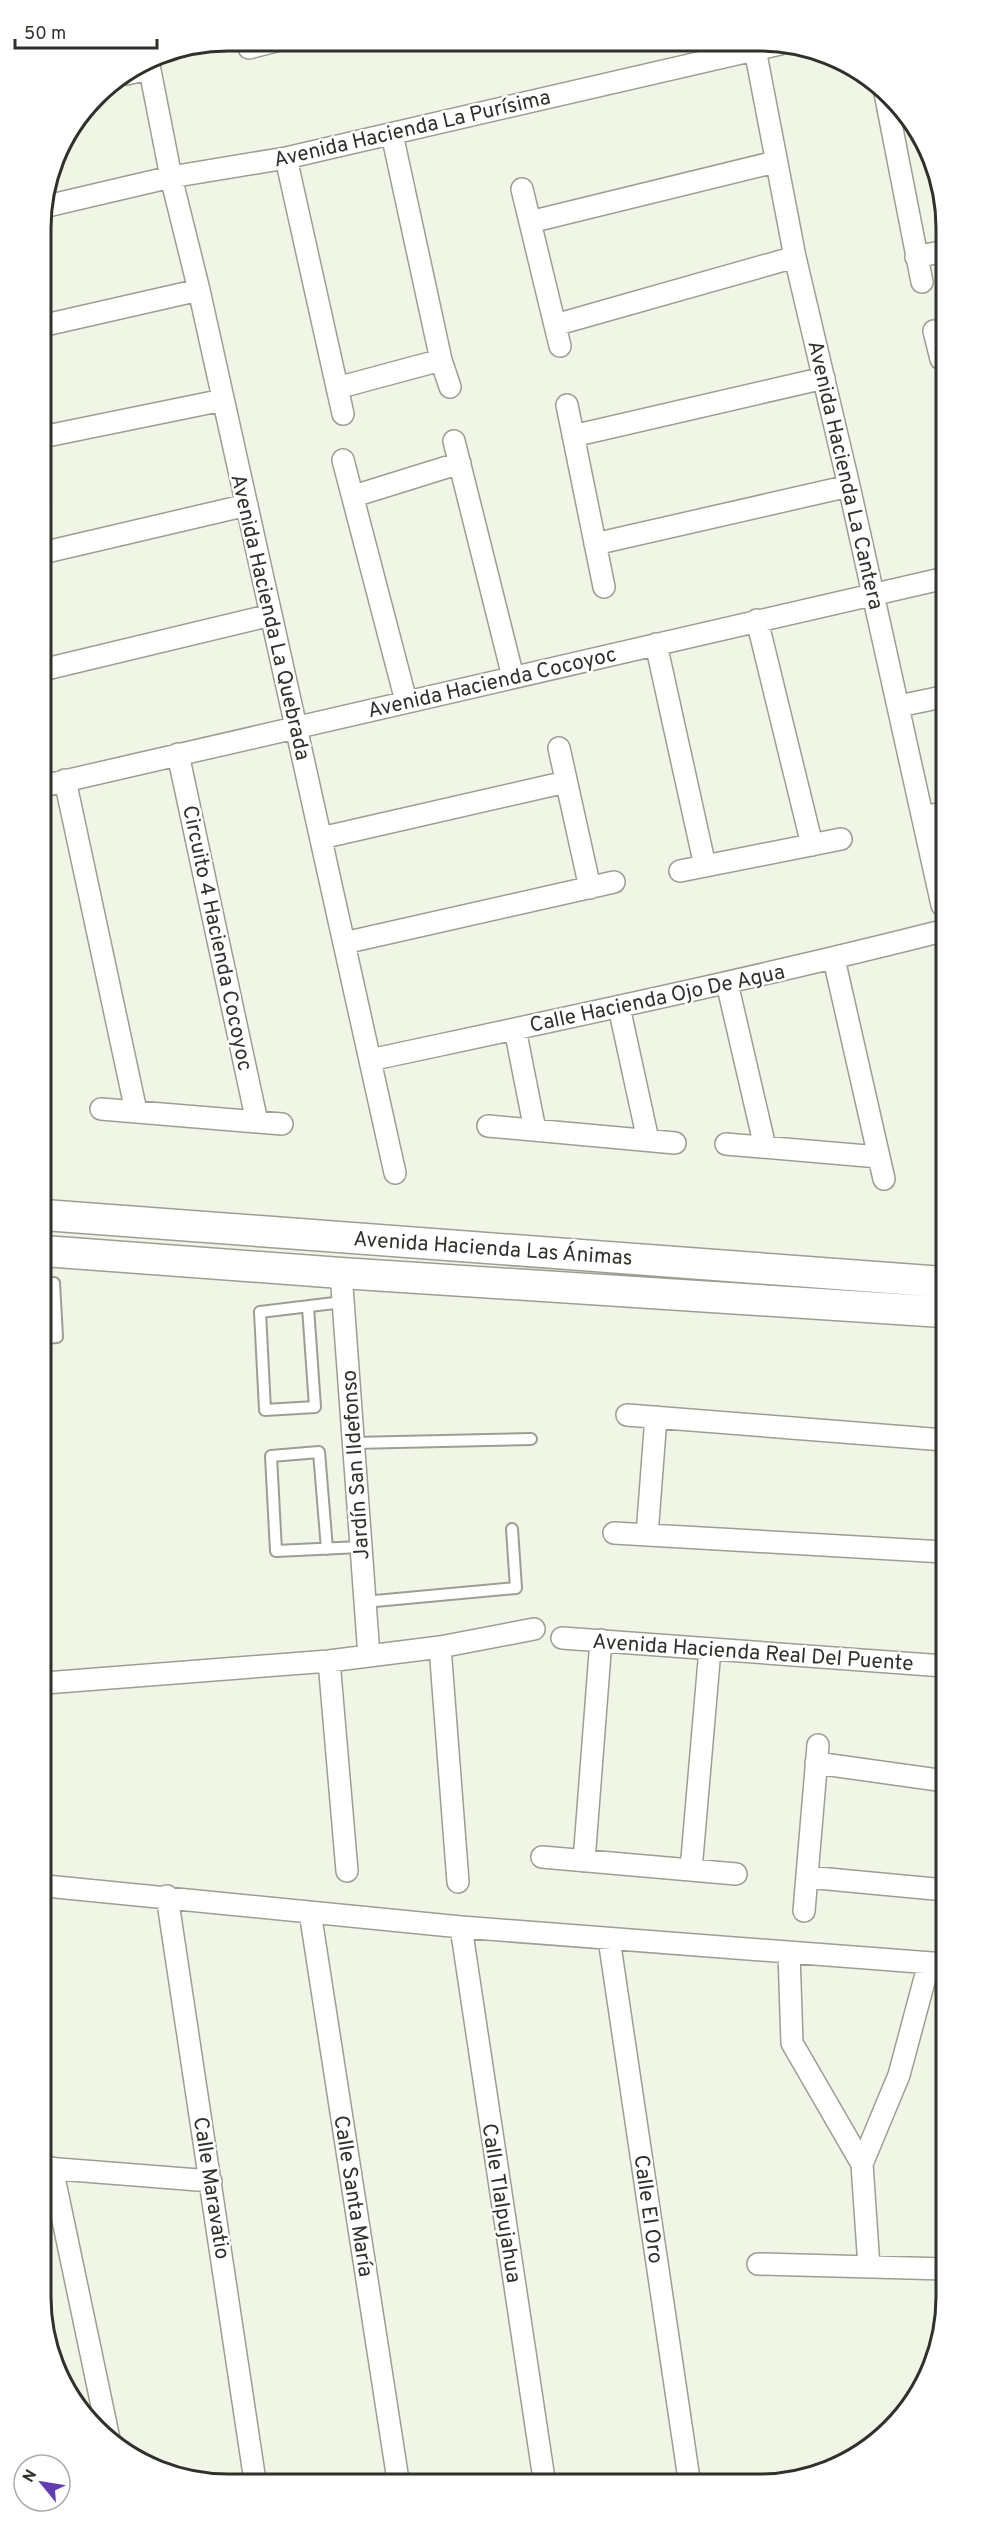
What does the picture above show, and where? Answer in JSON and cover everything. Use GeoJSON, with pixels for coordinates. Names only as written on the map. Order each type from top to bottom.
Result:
{"type":"FeatureCollection","features":[{"type":"Feature","properties":{"kind":"street","name":"Avenida Hacienda La Purísima"},"geometry":{"type":"LineString","coordinates":[[53,205],[171,177],[286,158],[733,51]]}},
{"type":"Feature","properties":{"kind":"street","name":"Avenida Hacienda La Cantera"},"geometry":{"type":"LineString","coordinates":[[755,51],[795,257],[899,706],[933,815],[936,845]]}},
{"type":"Feature","properties":{"kind":"street","name":"Avenida Hacienda La Quebrada"},"geometry":{"type":"LineString","coordinates":[[149,70],[171,177],[199,290],[395,1173]]}},
{"type":"Feature","properties":{"kind":"street"},"geometry":{"type":"LineString","coordinates":[[888,107],[922,282]]}},
{"type":"Feature","properties":{"kind":"street"},"geometry":{"type":"LineString","coordinates":[[392,134],[441,360],[450,387]]}},
{"type":"Feature","properties":{"kind":"street"},"geometry":{"type":"LineString","coordinates":[[286,158],[343,414]]}},
{"type":"Feature","properties":{"kind":"street"},"geometry":{"type":"LineString","coordinates":[[530,222],[775,162]]}},
{"type":"Feature","properties":{"kind":"street"},"geometry":{"type":"LineString","coordinates":[[522,189],[560,346]]}},
{"type":"Feature","properties":{"kind":"street"},"geometry":{"type":"LineString","coordinates":[[916,257],[936,253]]}},
{"type":"Feature","properties":{"kind":"street"},"geometry":{"type":"LineString","coordinates":[[555,325],[795,257]]}},
{"type":"Feature","properties":{"kind":"street"},"geometry":{"type":"LineString","coordinates":[[51,324],[199,290]]}},
{"type":"Feature","properties":{"kind":"street"},"geometry":{"type":"LineString","coordinates":[[934,331],[936,339]]}},
{"type":"Feature","properties":{"kind":"street"},"geometry":{"type":"LineString","coordinates":[[337,388],[441,360]]}},
{"type":"Feature","properties":{"kind":"street"},"geometry":{"type":"LineString","coordinates":[[573,436],[824,378]]}},
{"type":"Feature","properties":{"kind":"street"},"geometry":{"type":"LineString","coordinates":[[51,435],[223,400]]}},
{"type":"Feature","properties":{"kind":"street"},"geometry":{"type":"LineString","coordinates":[[567,405],[604,587]]}},
{"type":"Feature","properties":{"kind":"street"},"geometry":{"type":"LineString","coordinates":[[454,441],[513,677]]}},
{"type":"Feature","properties":{"kind":"street"},"geometry":{"type":"LineString","coordinates":[[343,460],[406,701]]}},
{"type":"Feature","properties":{"kind":"street"},"geometry":{"type":"LineString","coordinates":[[354,496],[460,463]]}},
{"type":"Feature","properties":{"kind":"street"},"geometry":{"type":"LineString","coordinates":[[595,544],[849,486]]}},
{"type":"Feature","properties":{"kind":"street"},"geometry":{"type":"LineString","coordinates":[[51,551],[247,505]]}},
{"type":"Feature","properties":{"kind":"street","name":"Avenida Hacienda Cocoyoc"},"geometry":{"type":"LineString","coordinates":[[51,784],[936,580]]}},
{"type":"Feature","properties":{"kind":"street"},"geometry":{"type":"LineString","coordinates":[[51,668],[271,615]]}},
{"type":"Feature","properties":{"kind":"street"},"geometry":{"type":"LineString","coordinates":[[758,620],[812,845]]}},
{"type":"Feature","properties":{"kind":"street"},"geometry":{"type":"LineString","coordinates":[[656,644],[705,866]]}},
{"type":"Feature","properties":{"kind":"street"},"geometry":{"type":"LineString","coordinates":[[899,706],[936,698]]}},
{"type":"Feature","properties":{"kind":"street"},"geometry":{"type":"LineString","coordinates":[[559,748],[590,888]]}},
{"type":"Feature","properties":{"kind":"street","name":"Circuito 4 Hacienda Cocoyoc"},"geometry":{"type":"LineString","coordinates":[[178,754],[257,1122]]}},
{"type":"Feature","properties":{"kind":"street"},"geometry":{"type":"LineString","coordinates":[[65,780],[136,1111]]}},
{"type":"Feature","properties":{"kind":"street"},"geometry":{"type":"LineString","coordinates":[[321,838],[566,782]]}},
{"type":"Feature","properties":{"kind":"street"},"geometry":{"type":"LineString","coordinates":[[680,871],[841,839]]}},
{"type":"Feature","properties":{"kind":"street"},"geometry":{"type":"LineString","coordinates":[[344,943],[614,882]]}},
{"type":"Feature","properties":{"kind":"street","name":"Calle Hacienda Ojo De Agua"},"geometry":{"type":"LineString","coordinates":[[370,1060],[834,959],[936,933]]}},
{"type":"Feature","properties":{"kind":"street"},"geometry":{"type":"LineString","coordinates":[[834,959],[884,1179]]}},
{"type":"Feature","properties":{"kind":"street"},"geometry":{"type":"LineString","coordinates":[[727,983],[765,1147]]}},
{"type":"Feature","properties":{"kind":"street"},"geometry":{"type":"LineString","coordinates":[[619,1007],[648,1140]]}},
{"type":"Feature","properties":{"kind":"street"},"geometry":{"type":"LineString","coordinates":[[515,1029],[535,1130]]}},
{"type":"Feature","properties":{"kind":"street"},"geometry":{"type":"LineString","coordinates":[[101,1109],[282,1124]]}},
{"type":"Feature","properties":{"kind":"street"},"geometry":{"type":"LineString","coordinates":[[488,1126],[675,1143]]}},
{"type":"Feature","properties":{"kind":"street"},"geometry":{"type":"LineString","coordinates":[[726,1144],[879,1157]]}},
{"type":"Feature","properties":{"kind":"street","name":"Avenida Hacienda Las Ánimas"},"geometry":{"type":"LineString","coordinates":[[51,1216],[936,1281]]}},
{"type":"Feature","properties":{"kind":"street","name":"Avenida Hacienda Las Ánimas"},"geometry":{"type":"LineString","coordinates":[[51,1252],[342,1288],[936,1312]]}},
{"type":"Feature","properties":{"kind":"street","name":"Jardín San Ildefonso"},"geometry":{"type":"LineString","coordinates":[[342,1288],[369,1656]]}},
{"type":"Feature","properties":{"kind":"street"},"geometry":{"type":"LineString","coordinates":[[627,1415],[936,1439]]}},
{"type":"Feature","properties":{"kind":"street"},"geometry":{"type":"LineString","coordinates":[[647,1535],[656,1417]]}},
{"type":"Feature","properties":{"kind":"street"},"geometry":{"type":"LineString","coordinates":[[614,1533],[936,1552]]}},
{"type":"Feature","properties":{"kind":"street"},"geometry":{"type":"LineString","coordinates":[[51,1683],[329,1661],[440,1647],[534,1629]]}},
{"type":"Feature","properties":{"kind":"street","name":"Avenida Hacienda Real Del Puente"},"geometry":{"type":"LineString","coordinates":[[562,1638],[936,1665]]}},
{"type":"Feature","properties":{"kind":"street"},"geometry":{"type":"LineString","coordinates":[[584,1861],[601,1640]]}},
{"type":"Feature","properties":{"kind":"street"},"geometry":{"type":"LineString","coordinates":[[440,1647],[458,1882]]}},
{"type":"Feature","properties":{"kind":"street"},"geometry":{"type":"LineString","coordinates":[[691,1870],[710,1648]]}},
{"type":"Feature","properties":{"kind":"street"},"geometry":{"type":"LineString","coordinates":[[329,1661],[347,1871]]}},
{"type":"Feature","properties":{"kind":"street"},"geometry":{"type":"LineString","coordinates":[[804,1911],[817,1754],[936,1779]]}},
{"type":"Feature","properties":{"kind":"street"},"geometry":{"type":"LineString","coordinates":[[542,1857],[736,1874]]}},
{"type":"Feature","properties":{"kind":"street"},"geometry":{"type":"LineString","coordinates":[[807,1877],[936,1889]]}},
{"type":"Feature","properties":{"kind":"street"},"geometry":{"type":"LineString","coordinates":[[51,1886],[167,1896],[461,1927],[936,1964]]}},
{"type":"Feature","properties":{"kind":"street","name":"Calle Maravatio"},"geometry":{"type":"LineString","coordinates":[[167,1896],[254,2474]]}},
{"type":"Feature","properties":{"kind":"street","name":"Calle Santa María"},"geometry":{"type":"LineString","coordinates":[[310,1912],[397,2474]]}},
{"type":"Feature","properties":{"kind":"street","name":"Calle Tlalpujahua"},"geometry":{"type":"LineString","coordinates":[[461,1927],[543,2474]]}},
{"type":"Feature","properties":{"kind":"street","name":"Calle El Oro"},"geometry":{"type":"LineString","coordinates":[[609,1939],[688,2474]]}},
{"type":"Feature","properties":{"kind":"street"},"geometry":{"type":"LineString","coordinates":[[789,1953],[792,2043],[862,2164],[869,2267]]}},
{"type":"Feature","properties":{"kind":"street"},"geometry":{"type":"LineString","coordinates":[[862,2164],[899,2075],[936,1967]]}},
{"type":"Feature","properties":{"kind":"street"},"geometry":{"type":"LineString","coordinates":[[51,2168],[211,2181]]}},
{"type":"Feature","properties":{"kind":"street"},"geometry":{"type":"LineString","coordinates":[[51,2177],[106,2424]]}},
{"type":"Feature","properties":{"kind":"street"},"geometry":{"type":"LineString","coordinates":[[758,2264],[936,2269]]}},
{"type":"Feature","properties":{"kind":"lane"},"geometry":{"type":"LineString","coordinates":[[51,1283],[54,1283],[57,1337],[51,1337]]}},
{"type":"Feature","properties":{"kind":"lane"},"geometry":{"type":"LineString","coordinates":[[308,1307],[315,1407],[265,1410],[260,1312],[308,1307],[342,1288]]}},
{"type":"Feature","properties":{"kind":"lane"},"geometry":{"type":"LineString","coordinates":[[353,1443],[531,1439]]}},
{"type":"Feature","properties":{"kind":"lane"},"geometry":{"type":"LineString","coordinates":[[327,1549],[320,1452],[271,1456],[276,1551],[327,1549],[360,1547]]}},
{"type":"Feature","properties":{"kind":"lane"},"geometry":{"type":"LineString","coordinates":[[364,1602],[516,1588],[512,1529]]}}]}
